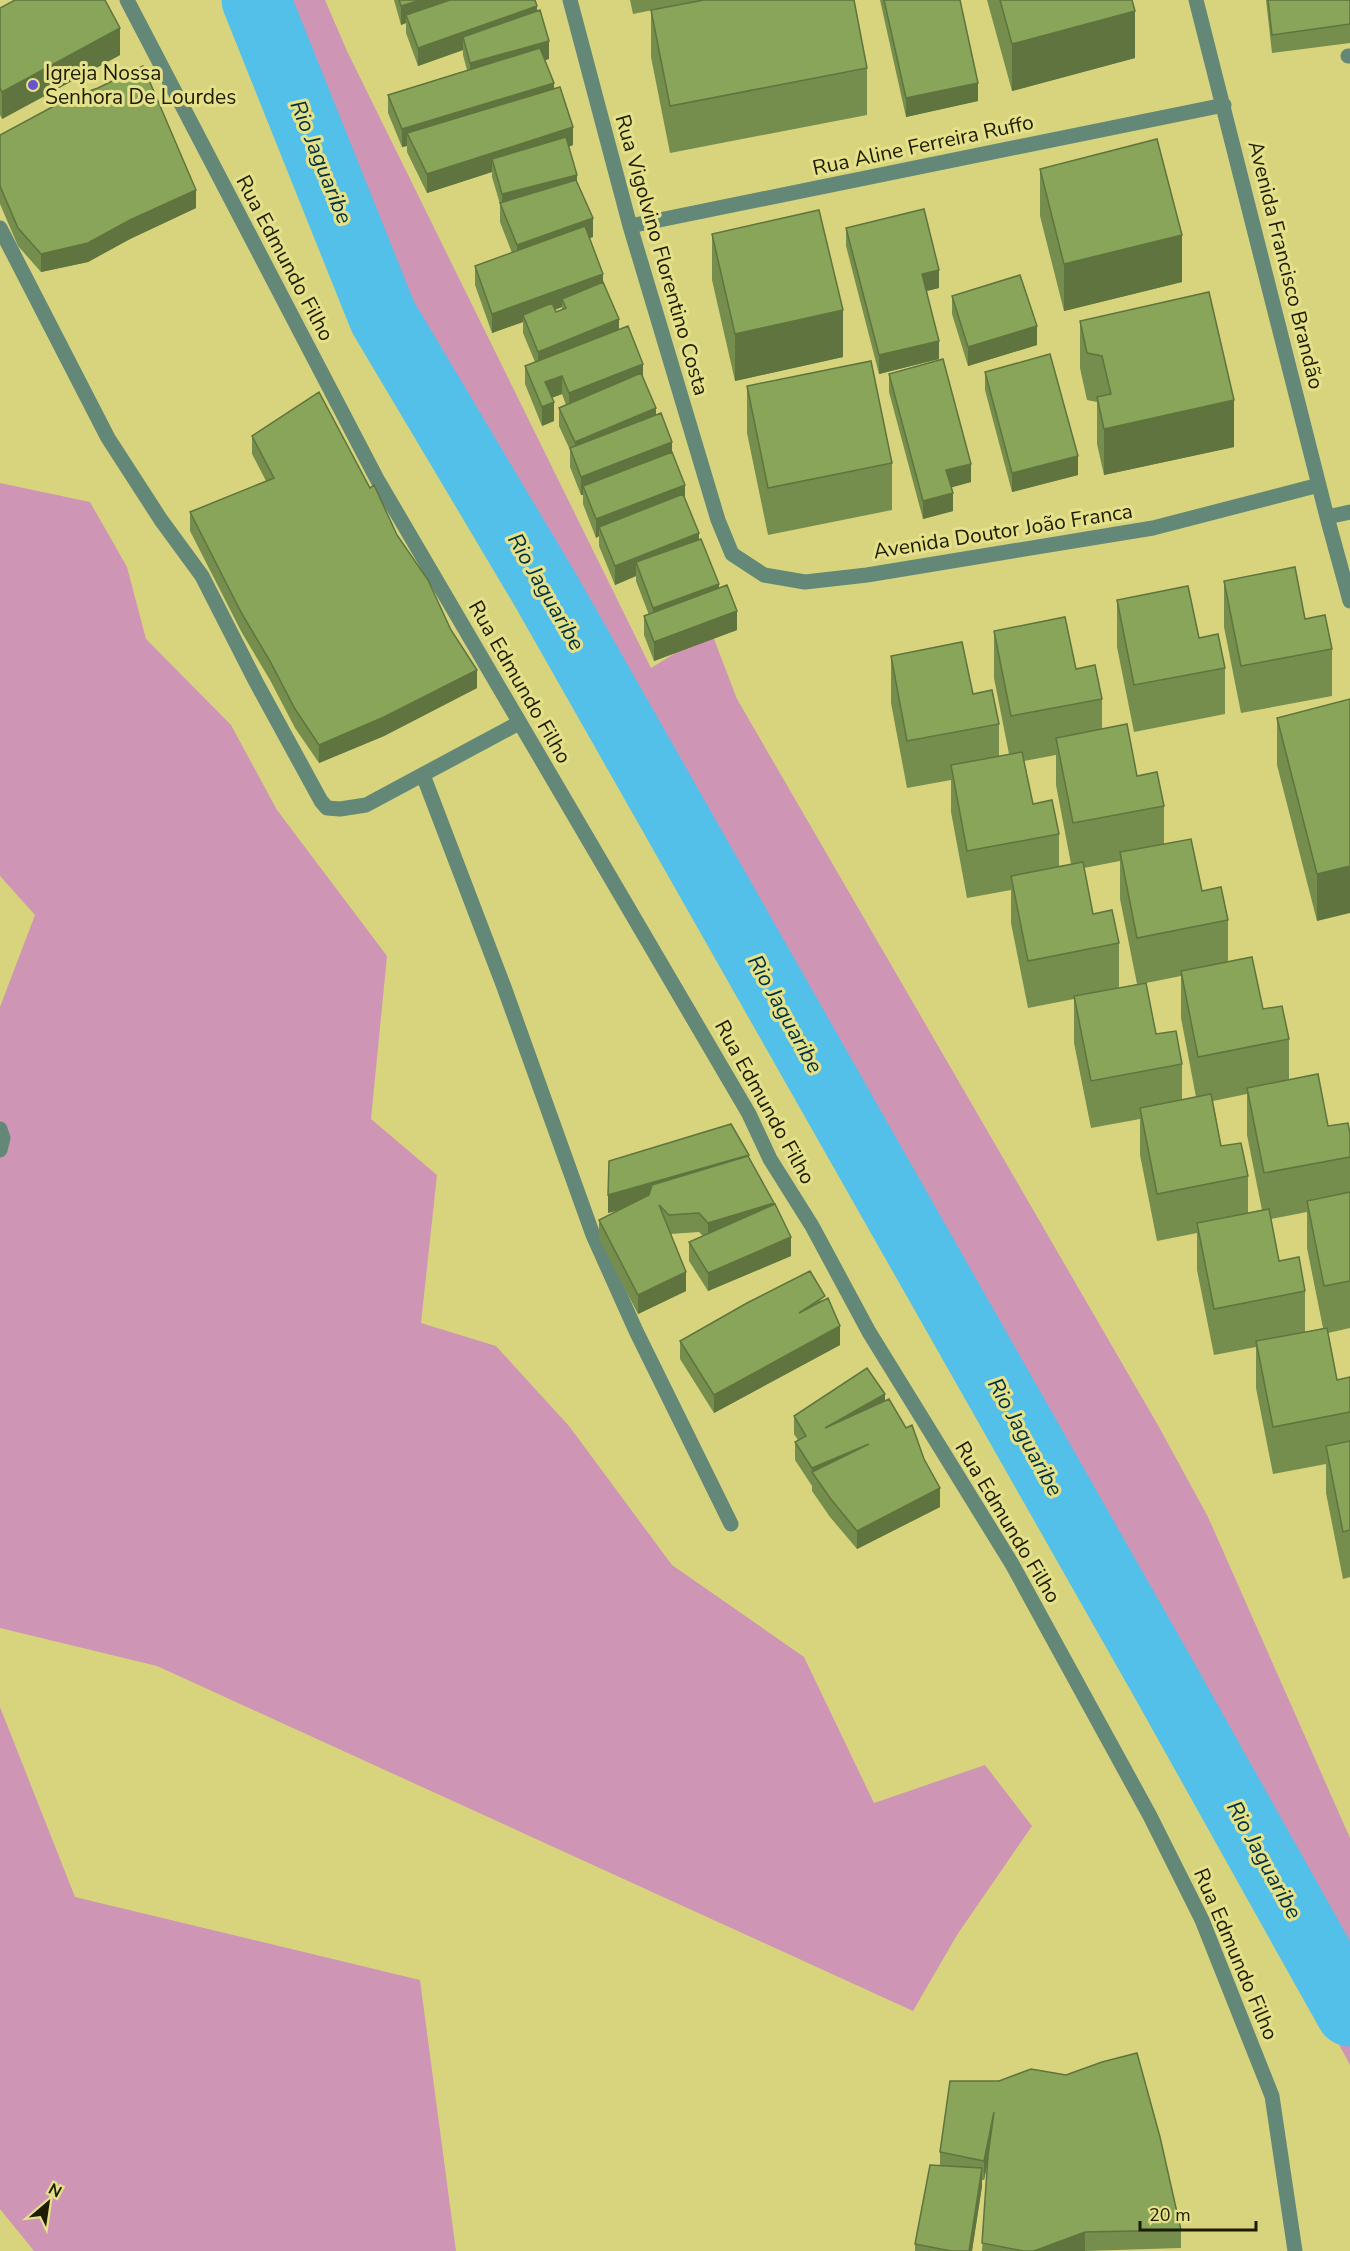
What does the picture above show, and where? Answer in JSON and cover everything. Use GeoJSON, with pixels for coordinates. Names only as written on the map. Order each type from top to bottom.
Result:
{"type":"FeatureCollection","features":[{"type":"Feature","properties":{"kind":"street","name":"Rua Edmundo Filho"},"geometry":{"type":"LineString","coordinates":[[127,0],[377,479],[749,1114],[771,1159],[813,1226],[869,1332],[1012,1564],[1150,1816],[1202,1920],[1272,2096],[1295,2251]]}},
{"type":"Feature","properties":{"kind":"street","name":"Rua Vigolvino Florentino Costa"},"geometry":{"type":"LineString","coordinates":[[570,0],[630,226],[718,520]]}},
{"type":"Feature","properties":{"kind":"street","name":"Avenida Francisco Brandão"},"geometry":{"type":"LineString","coordinates":[[1196,0],[1350,601]]}},
{"type":"Feature","properties":{"kind":"street","name":"Rua Aline Ferreira Ruffo"},"geometry":{"type":"LineString","coordinates":[[630,226],[1224,105]]}},
{"type":"Feature","properties":{"kind":"street"},"geometry":{"type":"LineString","coordinates":[[0,228],[108,438],[161,520],[202,576],[256,682],[327,808],[340,809],[366,805],[519,723]]}},
{"type":"Feature","properties":{"kind":"street","name":"Avenida Doutor João Franca"},"geometry":{"type":"LineString","coordinates":[[718,520],[732,554],[764,575],[805,582],[867,575],[1153,528],[1319,485]]}},
{"type":"Feature","properties":{"kind":"street"},"geometry":{"type":"LineString","coordinates":[[1327,517],[1350,512]]}},
{"type":"Feature","properties":{"kind":"street"},"geometry":{"type":"LineString","coordinates":[[423,775],[504,987],[593,1235],[636,1331],[731,1524]]}},
{"type":"Feature","properties":{"kind":"street"},"geometry":{"type":"LineString","coordinates":[[0,1129],[3,1138],[0,1150]]}},
{"type":"Feature","properties":{"kind":"shaded area"},"geometry":{"type":"Polygon","coordinates":[[[227,0],[325,0],[347,51],[651,668],[711,631],[737,699],[1159,1427],[1208,1517],[1350,1838],[1350,2065],[1064,1531],[332,247],[227,0]]]}},
{"type":"Feature","properties":{"kind":"shaded area"},"geometry":{"type":"Polygon","coordinates":[[[0,483],[90,502],[127,567],[146,639],[231,725],[277,810],[387,956],[371,1119],[437,1175],[421,1323],[496,1346],[569,1426],[672,1565],[804,1657],[874,1803],[985,1765],[1032,1826],[957,1935],[913,2011],[157,1666],[0,1628],[0,1007],[35,915],[0,876],[0,483]]]}},
{"type":"Feature","properties":{"kind":"shaded area"},"geometry":{"type":"Polygon","coordinates":[[[0,1707],[75,1897],[420,1980],[456,2251],[34,2251],[0,2209],[0,1707]]]}},
{"type":"Feature","properties":{"kind":"building","name":"Igreja Nossa Senhora De Lourdes"},"geometry":{"type":"Polygon","coordinates":[[[15,0],[105,0],[120,28],[2,92],[0,88],[0,8],[15,0]]]}},
{"type":"Feature","properties":{"kind":"building"},"geometry":{"type":"Polygon","coordinates":[[[399,0],[421,0],[401,6],[399,0]]]}},
{"type":"Feature","properties":{"kind":"building"},"geometry":{"type":"Polygon","coordinates":[[[450,0],[535,0],[537,6],[418,48],[406,15],[450,0]]]}},
{"type":"Feature","properties":{"kind":"building"},"geometry":{"type":"Polygon","coordinates":[[[704,0],[854,0],[867,68],[670,106],[651,10],[704,0]]]}},
{"type":"Feature","properties":{"kind":"building"},"geometry":{"type":"Polygon","coordinates":[[[884,0],[960,0],[978,83],[906,98],[884,0]]]}},
{"type":"Feature","properties":{"kind":"building"},"geometry":{"type":"Polygon","coordinates":[[[1000,0],[1132,0],[1135,11],[1012,44],[1000,0]]]}},
{"type":"Feature","properties":{"kind":"building"},"geometry":{"type":"Polygon","coordinates":[[[1268,0],[1350,0],[1350,24],[1272,35],[1268,0]]]}},
{"type":"Feature","properties":{"kind":"building"},"geometry":{"type":"Polygon","coordinates":[[[540,10],[549,41],[470,63],[463,37],[540,10]]]}},
{"type":"Feature","properties":{"kind":"building"},"geometry":{"type":"Polygon","coordinates":[[[540,48],[554,83],[402,129],[388,95],[540,48]]]}},
{"type":"Feature","properties":{"kind":"building"},"geometry":{"type":"Polygon","coordinates":[[[143,66],[196,190],[130,220],[88,243],[41,254],[18,228],[0,186],[0,135],[67,99],[98,88],[143,66]]]}},
{"type":"Feature","properties":{"kind":"building"},"geometry":{"type":"Polygon","coordinates":[[[560,87],[573,127],[427,174],[407,133],[560,87]]]}},
{"type":"Feature","properties":{"kind":"building"},"geometry":{"type":"Polygon","coordinates":[[[566,137],[577,175],[502,194],[492,159],[566,137]]]}},
{"type":"Feature","properties":{"kind":"building"},"geometry":{"type":"Polygon","coordinates":[[[1157,139],[1182,235],[1064,264],[1040,169],[1157,139]]]}},
{"type":"Feature","properties":{"kind":"building"},"geometry":{"type":"Polygon","coordinates":[[[576,180],[593,218],[517,245],[500,203],[576,180]]]}},
{"type":"Feature","properties":{"kind":"building"},"geometry":{"type":"Polygon","coordinates":[[[924,209],[939,270],[922,274],[939,341],[879,355],[846,228],[924,209]]]}},
{"type":"Feature","properties":{"kind":"building"},"geometry":{"type":"Polygon","coordinates":[[[819,210],[843,310],[735,334],[712,234],[819,210]]]}},
{"type":"Feature","properties":{"kind":"building"},"geometry":{"type":"Polygon","coordinates":[[[585,226],[603,274],[492,314],[475,266],[585,226]]]}},
{"type":"Feature","properties":{"kind":"building"},"geometry":{"type":"Polygon","coordinates":[[[1020,275],[1037,326],[968,347],[952,296],[1020,275]]]}},
{"type":"Feature","properties":{"kind":"building"},"geometry":{"type":"Polygon","coordinates":[[[603,282],[619,319],[538,352],[523,315],[552,303],[556,312],[566,308],[562,299],[603,282]]]}},
{"type":"Feature","properties":{"kind":"building"},"geometry":{"type":"Polygon","coordinates":[[[1209,292],[1234,400],[1104,429],[1097,397],[1111,394],[1102,356],[1087,353],[1080,321],[1209,292]]]}},
{"type":"Feature","properties":{"kind":"building"},"geometry":{"type":"Polygon","coordinates":[[[628,326],[643,364],[569,393],[562,376],[545,382],[554,402],[542,407],[525,366],[628,326]]]}},
{"type":"Feature","properties":{"kind":"building"},"geometry":{"type":"Polygon","coordinates":[[[1050,354],[1078,456],[1012,473],[985,372],[1050,354]]]}},
{"type":"Feature","properties":{"kind":"building"},"geometry":{"type":"Polygon","coordinates":[[[943,359],[971,464],[946,470],[953,493],[923,501],[889,374],[943,359]]]}},
{"type":"Feature","properties":{"kind":"building"},"geometry":{"type":"Polygon","coordinates":[[[871,361],[892,463],[768,488],[747,386],[871,361]]]}},
{"type":"Feature","properties":{"kind":"building"},"geometry":{"type":"Polygon","coordinates":[[[641,373],[656,408],[575,442],[559,408],[641,373]]]}},
{"type":"Feature","properties":{"kind":"building"},"geometry":{"type":"Polygon","coordinates":[[[319,392],[370,488],[374,485],[397,535],[428,580],[451,630],[477,670],[384,717],[319,745],[295,709],[242,614],[190,512],[274,478],[252,436],[319,392]]]}},
{"type":"Feature","properties":{"kind":"building"},"geometry":{"type":"Polygon","coordinates":[[[661,413],[672,442],[581,477],[570,448],[661,413]]]}},
{"type":"Feature","properties":{"kind":"building"},"geometry":{"type":"Polygon","coordinates":[[[672,452],[685,485],[596,519],[583,486],[672,452]]]}},
{"type":"Feature","properties":{"kind":"building"},"geometry":{"type":"Polygon","coordinates":[[[683,494],[699,533],[615,566],[599,527],[683,494]]]}},
{"type":"Feature","properties":{"kind":"building"},"geometry":{"type":"Polygon","coordinates":[[[701,539],[719,584],[653,608],[636,562],[701,539]]]}},
{"type":"Feature","properties":{"kind":"building"},"geometry":{"type":"Polygon","coordinates":[[[1295,567],[1305,619],[1325,615],[1332,649],[1241,666],[1224,581],[1295,567]]]}},
{"type":"Feature","properties":{"kind":"building"},"geometry":{"type":"Polygon","coordinates":[[[727,585],[737,611],[654,642],[644,616],[727,585]]]}},
{"type":"Feature","properties":{"kind":"building"},"geometry":{"type":"Polygon","coordinates":[[[1188,586],[1199,638],[1218,634],[1225,668],[1134,685],[1117,600],[1188,586]]]}},
{"type":"Feature","properties":{"kind":"building"},"geometry":{"type":"Polygon","coordinates":[[[1065,617],[1076,669],[1095,665],[1102,699],[1011,716],[994,631],[1065,617]]]}},
{"type":"Feature","properties":{"kind":"building"},"geometry":{"type":"Polygon","coordinates":[[[962,642],[973,694],[992,690],[999,724],[907,741],[891,656],[962,642]]]}},
{"type":"Feature","properties":{"kind":"building"},"geometry":{"type":"Polygon","coordinates":[[[1350,699],[1350,866],[1317,874],[1277,718],[1350,699]]]}},
{"type":"Feature","properties":{"kind":"building"},"geometry":{"type":"Polygon","coordinates":[[[1127,724],[1137,776],[1157,772],[1164,806],[1073,823],[1056,738],[1127,724]]]}},
{"type":"Feature","properties":{"kind":"building"},"geometry":{"type":"Polygon","coordinates":[[[1022,752],[1033,804],[1052,800],[1059,834],[967,851],[951,765],[1022,752]]]}},
{"type":"Feature","properties":{"kind":"building"},"geometry":{"type":"Polygon","coordinates":[[[1191,839],[1202,891],[1221,887],[1228,920],[1137,938],[1120,852],[1191,839]]]}},
{"type":"Feature","properties":{"kind":"building"},"geometry":{"type":"Polygon","coordinates":[[[1083,862],[1093,914],[1112,910],[1119,943],[1028,961],[1011,876],[1083,862]]]}},
{"type":"Feature","properties":{"kind":"building"},"geometry":{"type":"Polygon","coordinates":[[[1252,957],[1263,1009],[1282,1006],[1289,1039],[1198,1057],[1181,971],[1252,957]]]}},
{"type":"Feature","properties":{"kind":"building"},"geometry":{"type":"Polygon","coordinates":[[[1146,983],[1156,1034],[1176,1031],[1182,1064],[1091,1081],[1074,996],[1146,983]]]}},
{"type":"Feature","properties":{"kind":"building"},"geometry":{"type":"Polygon","coordinates":[[[1318,1074],[1328,1126],[1348,1123],[1350,1157],[1264,1173],[1247,1088],[1318,1074]]]}},
{"type":"Feature","properties":{"kind":"building"},"geometry":{"type":"Polygon","coordinates":[[[1211,1094],[1221,1146],[1241,1143],[1248,1176],[1157,1194],[1140,1108],[1211,1094]]]}},
{"type":"Feature","properties":{"kind":"building"},"geometry":{"type":"Polygon","coordinates":[[[731,1124],[749,1155],[608,1195],[609,1161],[731,1124]]]}},
{"type":"Feature","properties":{"kind":"building"},"geometry":{"type":"Polygon","coordinates":[[[748,1156],[774,1203],[708,1223],[699,1213],[669,1215],[659,1205],[686,1272],[638,1295],[599,1220],[649,1195],[652,1185],[748,1156]]]}},
{"type":"Feature","properties":{"kind":"building"},"geometry":{"type":"Polygon","coordinates":[[[1350,1192],[1350,1281],[1324,1286],[1307,1201],[1350,1192]]]}},
{"type":"Feature","properties":{"kind":"building"},"geometry":{"type":"Polygon","coordinates":[[[775,1204],[791,1237],[708,1273],[689,1242],[775,1204]]]}},
{"type":"Feature","properties":{"kind":"building"},"geometry":{"type":"Polygon","coordinates":[[[1269,1209],[1279,1261],[1299,1257],[1305,1291],[1214,1309],[1197,1223],[1269,1209]]]}},
{"type":"Feature","properties":{"kind":"building"},"geometry":{"type":"Polygon","coordinates":[[[810,1271],[825,1296],[799,1313],[828,1298],[840,1326],[714,1395],[680,1341],[810,1271]]]}},
{"type":"Feature","properties":{"kind":"building"},"geometry":{"type":"Polygon","coordinates":[[[1327,1328],[1337,1380],[1350,1377],[1350,1412],[1273,1427],[1256,1341],[1327,1328]]]}},
{"type":"Feature","properties":{"kind":"building"},"geometry":{"type":"Polygon","coordinates":[[[867,1368],[885,1394],[825,1428],[889,1399],[906,1428],[912,1425],[924,1459],[940,1488],[857,1531],[812,1472],[869,1444],[812,1468],[795,1442],[806,1436],[794,1416],[867,1368]]]}},
{"type":"Feature","properties":{"kind":"building"},"geometry":{"type":"Polygon","coordinates":[[[1350,1441],[1350,1530],[1343,1532],[1326,1446],[1350,1441]]]}},
{"type":"Feature","properties":{"kind":"building"},"geometry":{"type":"Polygon","coordinates":[[[1137,2053],[1160,2137],[1181,2230],[1085,2232],[1034,2251],[982,2243],[988,2156],[994,2112],[984,2161],[940,2152],[950,2081],[999,2081],[1031,2069],[1066,2075],[1137,2053]]]}},
{"type":"Feature","properties":{"kind":"building"},"geometry":{"type":"Polygon","coordinates":[[[930,2165],[982,2168],[969,2251],[951,2251],[915,2244],[930,2165]]]}},
{"type":"Feature","properties":{"kind":"waterway","name":"Rio Jaguaribe"},"geometry":{"type":"LineString","coordinates":[[256,0],[383,317],[546,591],[1166,1683],[1350,2012]]}},
{"type":"Feature","properties":{"kind":"place","name":"Igreja Nossa Senhora De Lourdes"},"geometry":{"type":"Point","coordinates":[33,85]}}]}
